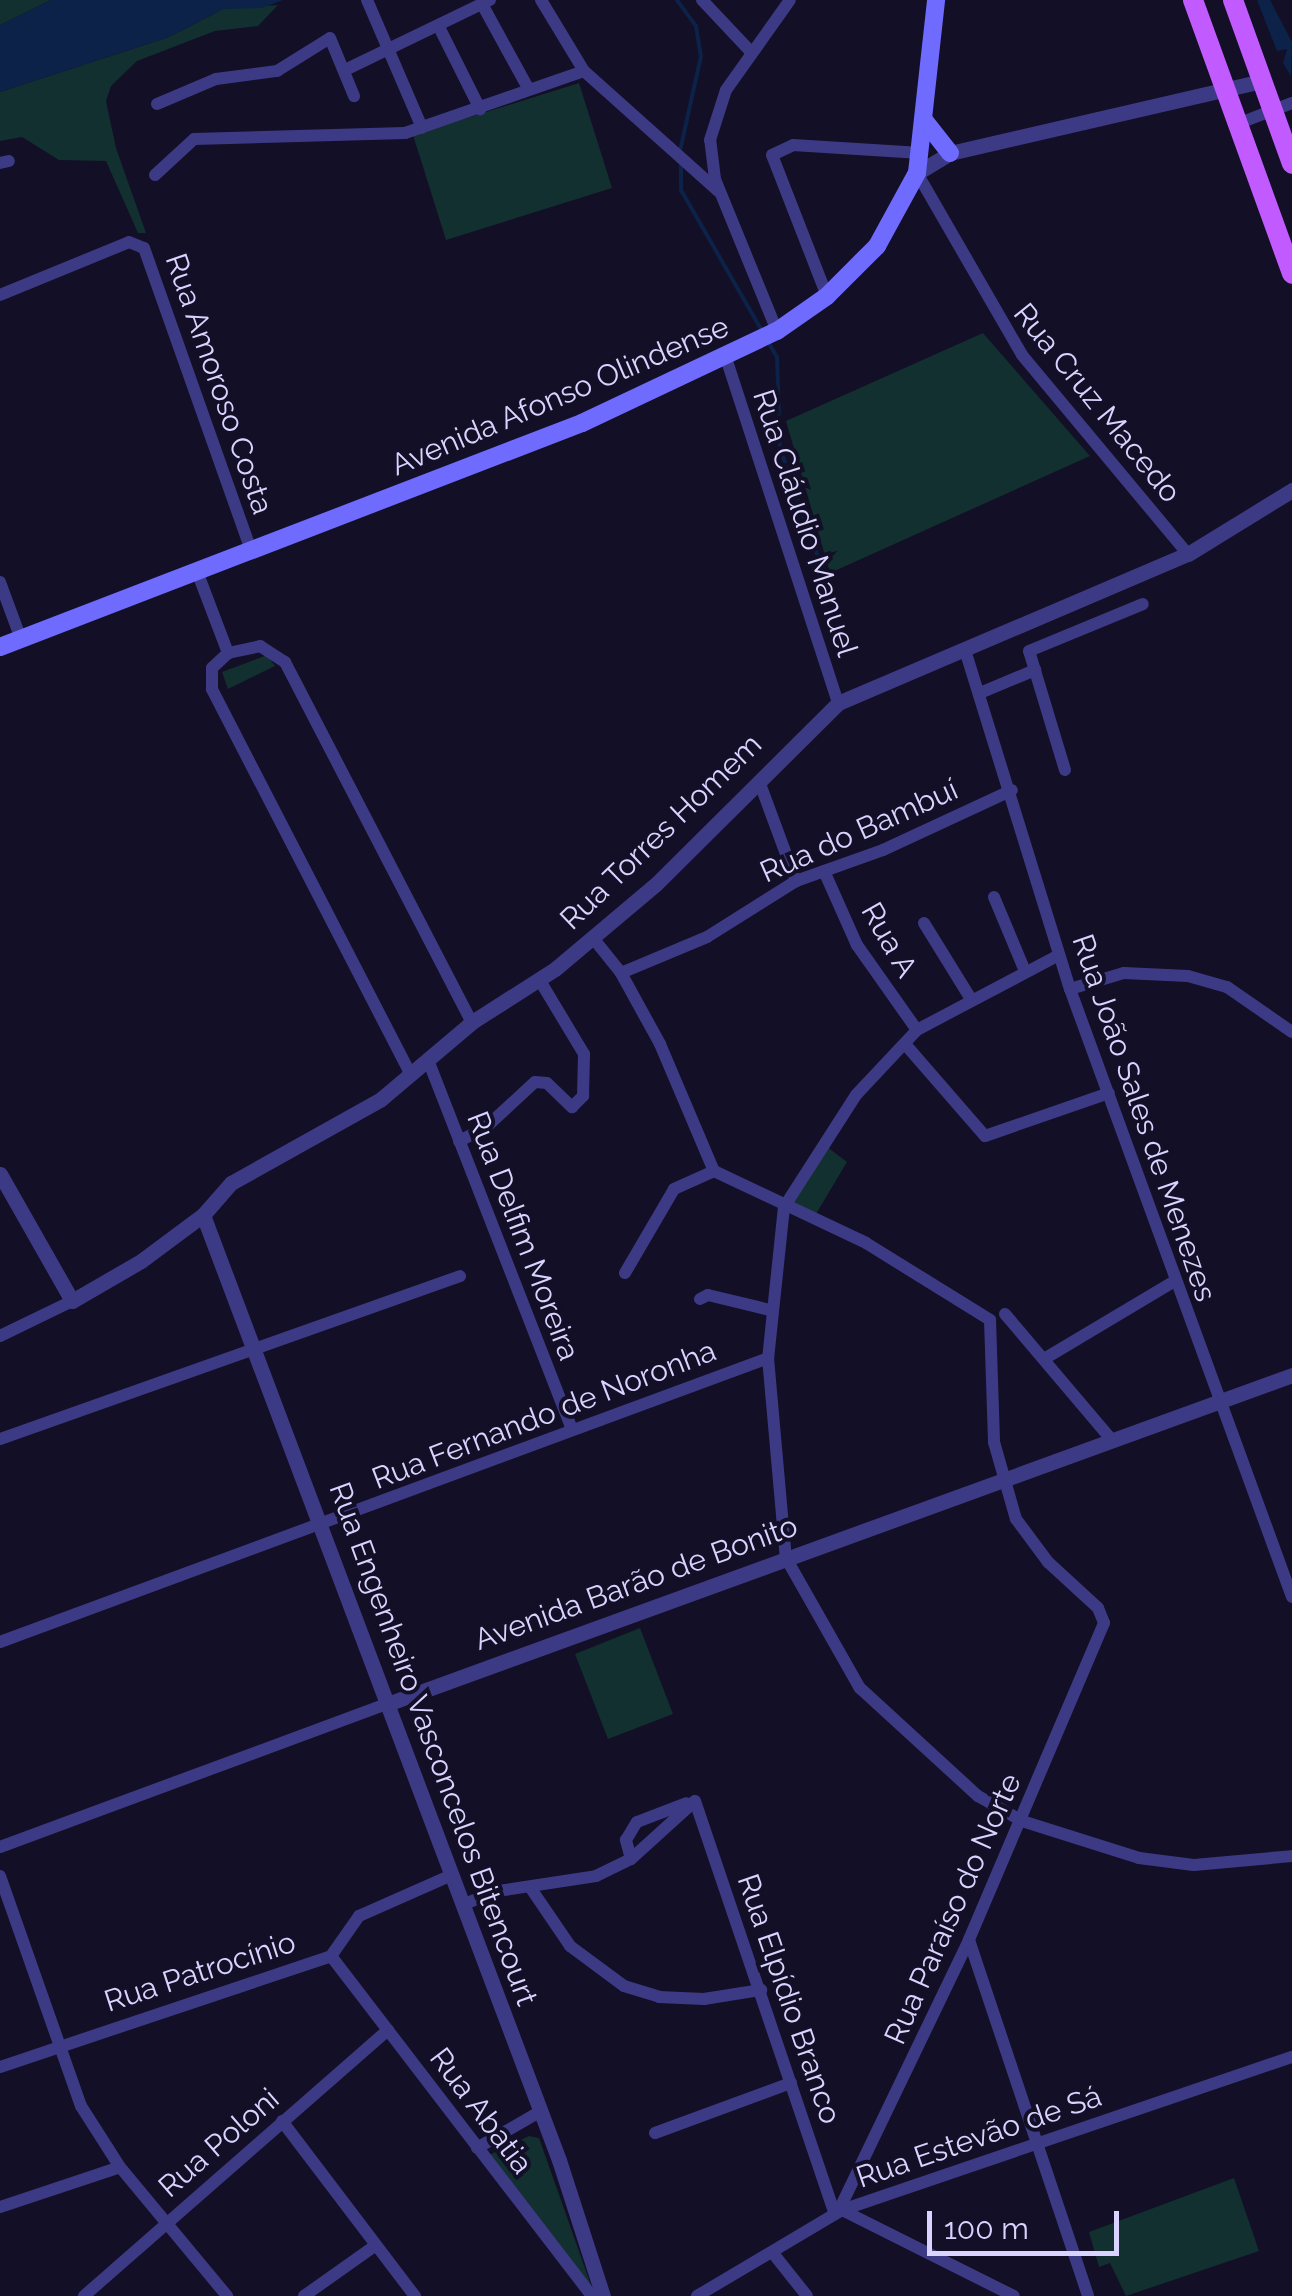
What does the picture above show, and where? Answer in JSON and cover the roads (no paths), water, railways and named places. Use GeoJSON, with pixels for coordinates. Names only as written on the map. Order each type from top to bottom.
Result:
{"type":"FeatureCollection","features":[{"type":"Feature","properties":{"kind":"main road","name":"Avenida Afonso Olindense"},"geometry":{"type":"LineString","coordinates":[[0,648],[582,423],[726,358],[827,296],[877,246],[917,173],[936,0]]}},
{"type":"Feature","properties":{"kind":"main road"},"geometry":{"type":"LineString","coordinates":[[1192,0],[1292,274]]}},
{"type":"Feature","properties":{"kind":"main road"},"geometry":{"type":"LineString","coordinates":[[1232,0],[1262,81],[1283,108],[1292,164]]}},
{"type":"Feature","properties":{"kind":"main road"},"geometry":{"type":"LineString","coordinates":[[924,119],[950,154]]}},
{"type":"Feature","properties":{"kind":"street"},"geometry":{"type":"LineString","coordinates":[[367,0],[422,128]]}},
{"type":"Feature","properties":{"kind":"street"},"geometry":{"type":"LineString","coordinates":[[541,0],[584,70],[719,192]]}},
{"type":"Feature","properties":{"kind":"street"},"geometry":{"type":"LineString","coordinates":[[702,0],[751,52]]}},
{"type":"Feature","properties":{"kind":"street"},"geometry":{"type":"LineString","coordinates":[[769,335],[719,192],[710,140],[726,90],[790,0]]}},
{"type":"Feature","properties":{"kind":"street"},"geometry":{"type":"LineString","coordinates":[[345,70],[392,51],[486,2],[528,88]]}},
{"type":"Feature","properties":{"kind":"street"},"geometry":{"type":"LineString","coordinates":[[438,27],[480,108]]}},
{"type":"Feature","properties":{"kind":"street"},"geometry":{"type":"LineString","coordinates":[[157,104],[198,84],[277,71],[330,38],[354,96]]}},
{"type":"Feature","properties":{"kind":"street"},"geometry":{"type":"LineString","coordinates":[[154,175],[194,139],[422,128],[584,70]]}},
{"type":"Feature","properties":{"kind":"street"},"geometry":{"type":"LineString","coordinates":[[917,173],[950,154],[1262,81]]}},
{"type":"Feature","properties":{"kind":"street"},"geometry":{"type":"LineString","coordinates":[[1238,124],[1283,108]]}},
{"type":"Feature","properties":{"kind":"street"},"geometry":{"type":"LineString","coordinates":[[827,296],[772,156],[793,145],[921,153]]}},
{"type":"Feature","properties":{"kind":"street","name":"Rua Cruz Macedo"},"geometry":{"type":"LineString","coordinates":[[917,173],[1022,355],[1188,554]]}},
{"type":"Feature","properties":{"kind":"street","name":"Rua Amoroso Costa"},"geometry":{"type":"LineString","coordinates":[[0,294],[129,242],[148,253],[252,553]]}},
{"type":"Feature","properties":{"kind":"street","name":"Rua Cláudio Manuel"},"geometry":{"type":"LineString","coordinates":[[726,358],[838,702]]}},
{"type":"Feature","properties":{"kind":"street","name":"Rua Torres Homem"},"geometry":{"type":"LineString","coordinates":[[0,1336],[72,1301],[203,1215],[220,1190],[380,1099],[472,1022],[539,979],[593,938],[838,702],[1188,554],[1292,490]]}},
{"type":"Feature","properties":{"kind":"street"},"geometry":{"type":"LineString","coordinates":[[198,574],[228,652]]}},
{"type":"Feature","properties":{"kind":"street"},"geometry":{"type":"LineString","coordinates":[[0,582],[22,639]]}},
{"type":"Feature","properties":{"kind":"street"},"geometry":{"type":"LineString","coordinates":[[1066,770],[1029,652],[1143,604]]}},
{"type":"Feature","properties":{"kind":"street"},"geometry":{"type":"LineString","coordinates":[[410,1073],[212,689],[212,668],[228,652],[270,648],[286,662],[472,1022]]}},
{"type":"Feature","properties":{"kind":"street","name":"Rua João Sales de Menezes"},"geometry":{"type":"LineString","coordinates":[[965,650],[1012,790],[1070,989],[1292,1597]]}},
{"type":"Feature","properties":{"kind":"street"},"geometry":{"type":"LineString","coordinates":[[980,693],[1035,670]]}},
{"type":"Feature","properties":{"kind":"street"},"geometry":{"type":"LineString","coordinates":[[759,781],[796,880]]}},
{"type":"Feature","properties":{"kind":"street","name":"Rua do Bambuí"},"geometry":{"type":"LineString","coordinates":[[621,973],[707,938],[796,880],[1012,790]]}},
{"type":"Feature","properties":{"kind":"street","name":"Rua A"},"geometry":{"type":"LineString","coordinates":[[824,871],[857,944],[918,1030]]}},
{"type":"Feature","properties":{"kind":"street"},"geometry":{"type":"LineString","coordinates":[[994,897],[1025,972]]}},
{"type":"Feature","properties":{"kind":"street"},"geometry":{"type":"LineString","coordinates":[[924,922],[972,998]]}},
{"type":"Feature","properties":{"kind":"street"},"geometry":{"type":"LineString","coordinates":[[593,938],[621,973],[714,1171],[922,1274],[976,1306],[993,1326],[992,1409],[1002,1477]]}},
{"type":"Feature","properties":{"kind":"street"},"geometry":{"type":"LineString","coordinates":[[1059,955],[918,1030],[856,1095],[784,1207],[770,1310],[768,1358],[786,1558],[860,1688],[937,1765],[1022,1821],[1157,1860],[1254,1864],[1292,1856]]}},
{"type":"Feature","properties":{"kind":"street"},"geometry":{"type":"LineString","coordinates":[[1070,989],[1124,974],[1188,976],[1227,988],[1292,1032]]}},
{"type":"Feature","properties":{"kind":"street"},"geometry":{"type":"LineString","coordinates":[[459,1141],[484,1128],[536,1082],[547,1083],[572,1108],[584,1096],[584,1054],[539,979]]}},
{"type":"Feature","properties":{"kind":"street"},"geometry":{"type":"LineString","coordinates":[[905,1044],[985,1136],[1109,1093]]}},
{"type":"Feature","properties":{"kind":"street","name":"Rua Delfim Moreira"},"geometry":{"type":"LineString","coordinates":[[428,1060],[572,1430]]}},
{"type":"Feature","properties":{"kind":"street"},"geometry":{"type":"LineString","coordinates":[[625,1272],[674,1189],[714,1171]]}},
{"type":"Feature","properties":{"kind":"street"},"geometry":{"type":"LineString","coordinates":[[0,1174],[72,1301]]}},
{"type":"Feature","properties":{"kind":"street","name":"Rua Engenheiro Vasconcelos Bitencourt"},"geometry":{"type":"LineString","coordinates":[[203,1215],[390,1703],[541,2111],[604,2296]]}},
{"type":"Feature","properties":{"kind":"street"},"geometry":{"type":"LineString","coordinates":[[0,1439],[460,1276]]}},
{"type":"Feature","properties":{"kind":"street"},"geometry":{"type":"LineString","coordinates":[[1044,1359],[1176,1281]]}},
{"type":"Feature","properties":{"kind":"street"},"geometry":{"type":"LineString","coordinates":[[700,1299],[708,1295],[770,1310]]}},
{"type":"Feature","properties":{"kind":"street"},"geometry":{"type":"LineString","coordinates":[[1005,1314],[1111,1439]]}},
{"type":"Feature","properties":{"kind":"street","name":"Rua Fernando de Noronha"},"geometry":{"type":"LineString","coordinates":[[0,1642],[321,1527],[768,1358]]}},
{"type":"Feature","properties":{"kind":"street","name":"Avenida Barão de Bonito"},"geometry":{"type":"LineString","coordinates":[[0,1846],[1002,1477],[1292,1375]]}},
{"type":"Feature","properties":{"kind":"street","name":"Rua Paraíso do Norte"},"geometry":{"type":"LineString","coordinates":[[839,2212],[969,1940],[1104,1623],[1093,1602],[1028,1540],[1002,1477]]}},
{"type":"Feature","properties":{"kind":"street"},"geometry":{"type":"LineString","coordinates":[[631,1859],[626,1840],[637,1822],[692,1802]]}},
{"type":"Feature","properties":{"kind":"street"},"geometry":{"type":"LineString","coordinates":[[463,1905],[492,1892],[532,1890],[596,1876],[631,1859],[692,1802]]}},
{"type":"Feature","properties":{"kind":"street","name":"Rua Elpídio Branco"},"geometry":{"type":"LineString","coordinates":[[692,1802],[839,2212]]}},
{"type":"Feature","properties":{"kind":"street","name":"Rua Patrocínio"},"geometry":{"type":"LineString","coordinates":[[0,2067],[330,1956],[345,1931],[373,1906],[452,1875]]}},
{"type":"Feature","properties":{"kind":"street"},"geometry":{"type":"LineString","coordinates":[[0,1876],[81,2106],[120,2167],[227,2296]]}},
{"type":"Feature","properties":{"kind":"street"},"geometry":{"type":"LineString","coordinates":[[532,1890],[570,1946],[624,1986],[659,1997],[704,1999],[761,1990]]}},
{"type":"Feature","properties":{"kind":"street"},"geometry":{"type":"LineString","coordinates":[[969,1940],[1041,2142],[1088,2296]]}},
{"type":"Feature","properties":{"kind":"street","name":"Rua Abatia"},"geometry":{"type":"LineString","coordinates":[[330,1956],[592,2296]]}},
{"type":"Feature","properties":{"kind":"street","name":"Rua Poloni"},"geometry":{"type":"LineString","coordinates":[[84,2296],[388,2030]]}},
{"type":"Feature","properties":{"kind":"street","name":"Rua Estevão de Sá"},"geometry":{"type":"LineString","coordinates":[[698,2296],[839,2212],[1292,2057]]}},
{"type":"Feature","properties":{"kind":"street"},"geometry":{"type":"LineString","coordinates":[[656,2134],[792,2083]]}},
{"type":"Feature","properties":{"kind":"street"},"geometry":{"type":"LineString","coordinates":[[477,2148],[541,2111]]}},
{"type":"Feature","properties":{"kind":"street"},"geometry":{"type":"LineString","coordinates":[[282,2121],[415,2296]]}},
{"type":"Feature","properties":{"kind":"street"},"geometry":{"type":"LineString","coordinates":[[0,2207],[120,2167]]}},
{"type":"Feature","properties":{"kind":"street"},"geometry":{"type":"LineString","coordinates":[[839,2212],[1014,2296]]}},
{"type":"Feature","properties":{"kind":"street"},"geometry":{"type":"LineString","coordinates":[[304,2296],[376,2244]]}},
{"type":"Feature","properties":{"kind":"street"},"geometry":{"type":"LineString","coordinates":[[772,2252],[807,2296]]}},
{"type":"Feature","properties":{"kind":"water"},"geometry":{"type":"Polygon","coordinates":[[[51,0],[283,0],[262,8],[223,9],[169,37],[0,92],[0,25],[51,0]]]}},
{"type":"Feature","properties":{"kind":"water"},"geometry":{"type":"Polygon","coordinates":[[[1257,0],[1270,0],[1292,42],[1291,76],[1283,63],[1287,49],[1277,51],[1257,0]]]}},
{"type":"Feature","properties":{"kind":"waterway"},"geometry":{"type":"LineString","coordinates":[[677,0],[696,26],[701,56],[680,151]]}},
{"type":"Feature","properties":{"kind":"waterway"},"geometry":{"type":"LineString","coordinates":[[681,165],[681,190],[761,329]]}},
{"type":"Feature","properties":{"kind":"waterway"},"geometry":{"type":"LineString","coordinates":[[768,342],[777,357],[780,448],[820,563],[826,602]]}}]}
